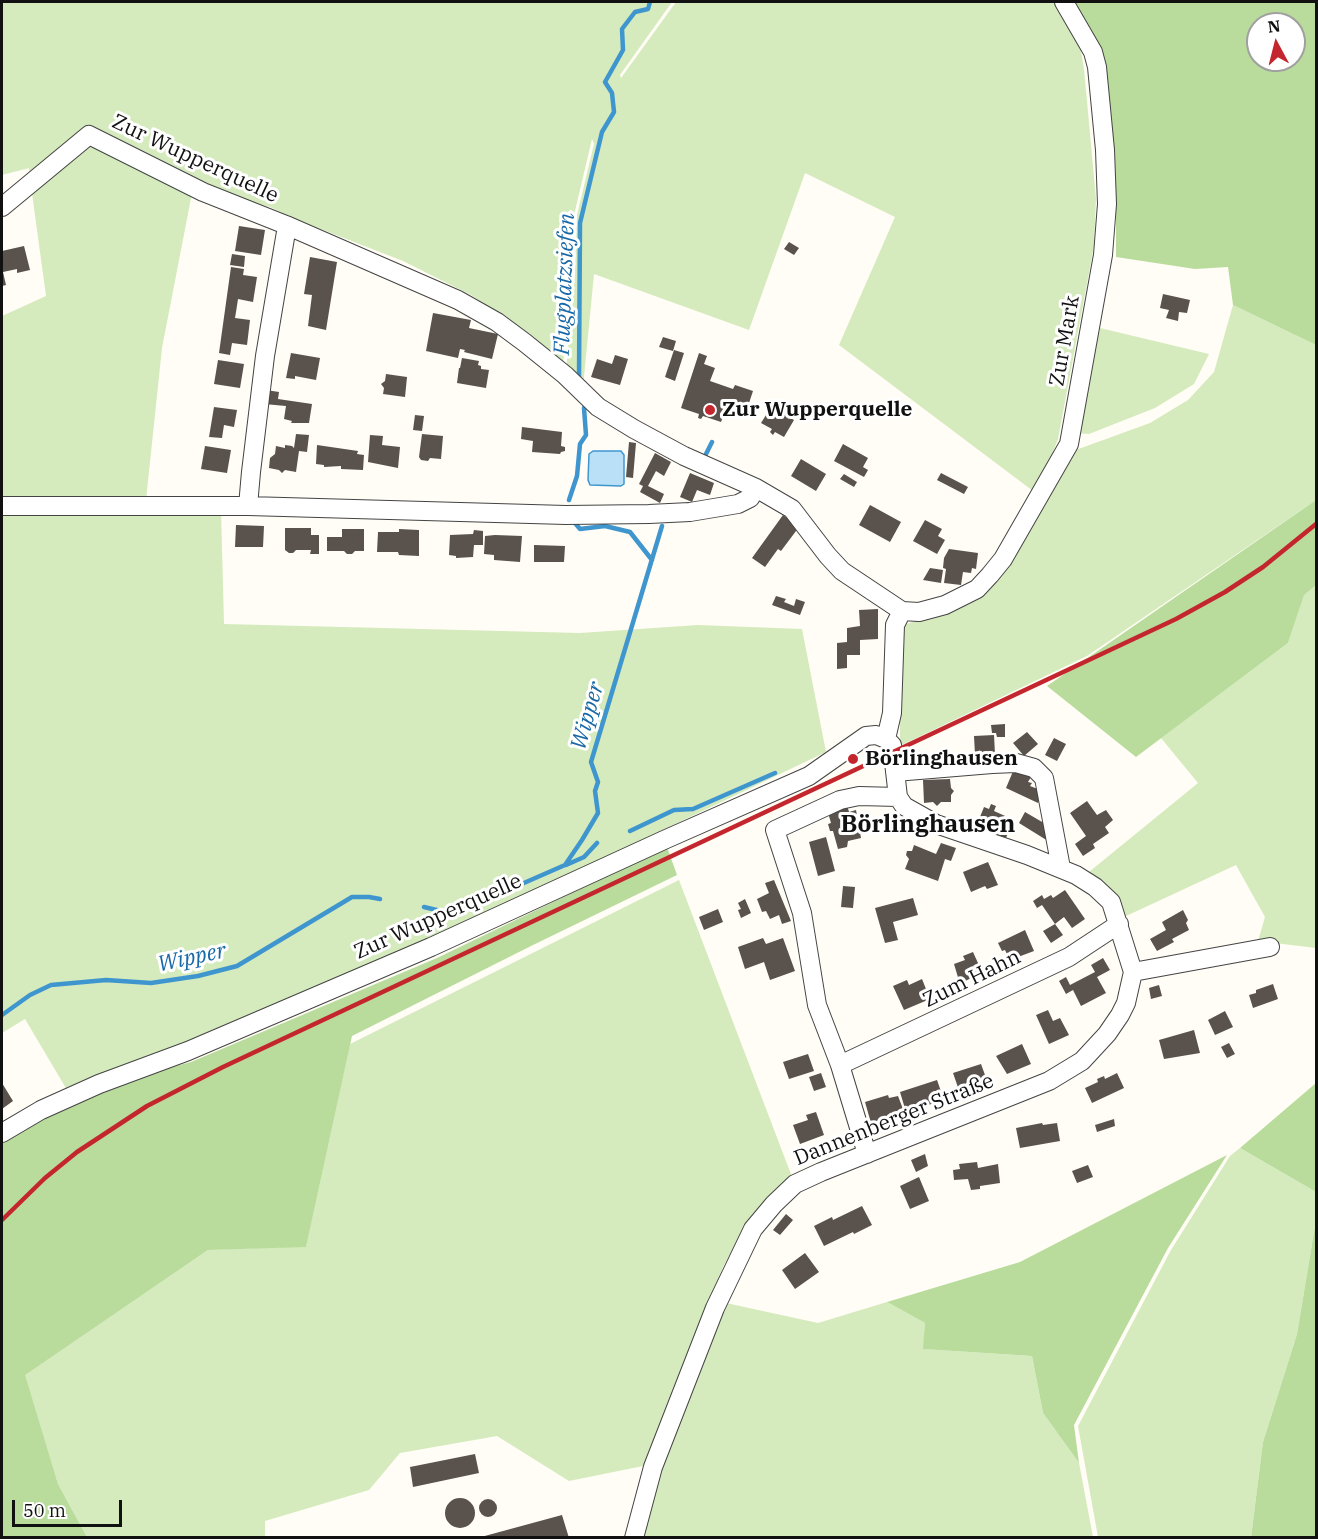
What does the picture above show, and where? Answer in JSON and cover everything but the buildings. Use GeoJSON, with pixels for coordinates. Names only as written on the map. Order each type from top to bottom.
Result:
{"type":"FeatureCollection","features":[{"type":"Feature","properties":{"kind":"street","name":"Zur Mark"},"geometry":{"type":"LineString","coordinates":[[902,611],[919,612],[945,605],[976,589],[990,575],[1003,560],[1069,444],[1101,266],[1107,204],[1105,150],[1097,68],[1093,52],[1064,2]]}},
{"type":"Feature","properties":{"kind":"street","name":"Zur Wupperquelle"},"geometry":{"type":"LineString","coordinates":[[2,207],[89,135],[202,192],[458,300],[497,322],[524,342],[565,375],[598,407],[684,456],[756,488],[792,509],[842,571],[902,611]]}},
{"type":"Feature","properties":{"kind":"street","name":"Zur Wupperquelle"},"geometry":{"type":"LineString","coordinates":[[248,506],[265,356],[287,226]]}},
{"type":"Feature","properties":{"kind":"street"},"geometry":{"type":"LineString","coordinates":[[2,506],[248,506],[566,515],[659,513],[690,512],[738,504],[750,498],[756,488]]}},
{"type":"Feature","properties":{"kind":"street"},"geometry":{"type":"LineString","coordinates":[[867,1154],[840,1065],[817,1005],[802,913],[775,830],[840,800],[859,796],[898,797],[892,745],[886,739],[892,713],[895,625],[902,611]]}},
{"type":"Feature","properties":{"kind":"street","name":"Zur Wupperquelle"},"geometry":{"type":"LineString","coordinates":[[2,1133],[41,1110],[99,1084],[188,1051],[431,946],[809,776],[866,736],[876,735],[886,739]]}},
{"type":"Feature","properties":{"kind":"street"},"geometry":{"type":"LineString","coordinates":[[895,772],[1016,763],[1034,768],[1044,778],[1061,868]]}},
{"type":"Feature","properties":{"kind":"street","name":"Dannenberger Straße"},"geometry":{"type":"LineString","coordinates":[[634,1538],[653,1467],[715,1308],[753,1229],[774,1204],[795,1184],[1049,1081],[1082,1061],[1107,1034],[1126,1003],[1133,972],[1111,903],[1095,887],[1061,868],[936,824],[904,806],[898,797]]}},
{"type":"Feature","properties":{"kind":"street","name":"Zum Hahn"},"geometry":{"type":"LineString","coordinates":[[840,1065],[1069,957],[1119,924]]}},
{"type":"Feature","properties":{"kind":"street"},"geometry":{"type":"LineString","coordinates":[[1133,972],[1270,947]]}},
{"type":"Feature","properties":{"kind":"green space"},"geometry":{"type":"Polygon","coordinates":[[[2,2],[672,2],[620,75],[621,78],[676,2],[1055,2],[1068,20],[1080,45],[1096,199],[1094,246],[1058,439],[1049,462],[1033,491],[839,345],[895,217],[805,173],[749,330],[594,274],[583,387],[566,371],[575,275],[577,215],[594,144],[592,139],[574,215],[572,275],[563,364],[530,334],[471,295],[403,261],[270,207],[205,189],[92,133],[30,179],[29,168],[2,175],[2,2]]]}},
{"type":"Feature","properties":{"kind":"green space"},"geometry":{"type":"Polygon","coordinates":[[[1075,2],[1316,2],[1316,345],[1233,305],[1228,267],[1195,269],[1116,257],[1113,154],[1102,51],[1075,2]]]}},
{"type":"Feature","properties":{"kind":"green space"},"geometry":{"type":"Polygon","coordinates":[[[88,138],[192,193],[162,348],[146,500],[2,501],[2,316],[46,296],[31,186],[88,138]]]}},
{"type":"Feature","properties":{"kind":"green space"},"geometry":{"type":"Polygon","coordinates":[[[1233,305],[1316,345],[1316,500],[1087,656],[900,746],[900,631],[903,625],[950,610],[968,601],[1073,451],[1150,423],[1188,400],[1214,372],[1233,305]]]}},
{"type":"Feature","properties":{"kind":"green space"},"geometry":{"type":"Polygon","coordinates":[[[1100,328],[1209,354],[1194,384],[1155,408],[1089,434],[1077,433],[1100,328]]]}},
{"type":"Feature","properties":{"kind":"green space"},"geometry":{"type":"Polygon","coordinates":[[[1316,500],[1316,585],[1304,595],[1288,643],[1136,757],[1047,686],[1316,500]]]}},
{"type":"Feature","properties":{"kind":"green space"},"geometry":{"type":"Polygon","coordinates":[[[2,508],[221,510],[224,624],[580,633],[698,625],[802,629],[826,752],[420,946],[70,1095],[25,1019],[2,1033],[2,508]]]}},
{"type":"Feature","properties":{"kind":"green space"},"geometry":{"type":"Polygon","coordinates":[[[1316,585],[1316,948],[1258,941],[1265,917],[1236,865],[1124,917],[1116,896],[1089,872],[1198,783],[1161,738],[1288,643],[1304,594],[1316,585]]]}},
{"type":"Feature","properties":{"kind":"green space"},"geometry":{"type":"Polygon","coordinates":[[[667,847],[677,875],[352,1036],[306,1247],[208,1250],[25,1375],[58,1484],[87,1537],[2,1537],[2,1134],[99,1086],[191,1062],[437,958],[667,847]]]}},
{"type":"Feature","properties":{"kind":"green space"},"geometry":{"type":"Polygon","coordinates":[[[679,880],[792,1177],[765,1200],[743,1230],[723,1267],[682,1366],[648,1465],[569,1481],[497,1436],[400,1453],[369,1490],[265,1521],[265,1537],[87,1537],[58,1484],[24,1375],[208,1250],[306,1246],[350,1044],[679,880]]]}},
{"type":"Feature","properties":{"kind":"green space"},"geometry":{"type":"Polygon","coordinates":[[[1316,1083],[1316,1192],[1240,1148],[1316,1083]]]}},
{"type":"Feature","properties":{"kind":"green space"},"geometry":{"type":"Polygon","coordinates":[[[1240,1148],[1316,1192],[1316,1220],[1297,1334],[1263,1442],[1251,1537],[1098,1537],[1078,1426],[1171,1250],[1230,1156],[1240,1148]]]}},
{"type":"Feature","properties":{"kind":"green space"},"geometry":{"type":"Polygon","coordinates":[[[1227,1155],[1168,1248],[1074,1425],[1079,1463],[1043,1413],[1032,1356],[923,1349],[925,1323],[887,1302],[1020,1262],[1227,1155]]]}},
{"type":"Feature","properties":{"kind":"green space"},"geometry":{"type":"Polygon","coordinates":[[[1316,1220],[1316,1537],[1251,1537],[1263,1442],[1297,1334],[1316,1220]]]}},
{"type":"Feature","properties":{"kind":"green space"},"geometry":{"type":"Polygon","coordinates":[[[887,1302],[925,1323],[924,1349],[1032,1356],[1043,1413],[1079,1463],[1093,1537],[638,1538],[660,1469],[726,1303],[818,1323],[887,1302]]]}},
{"type":"Feature","properties":{"kind":"water"},"geometry":{"type":"Polygon","coordinates":[[[593,451],[621,451],[624,455],[624,484],[621,486],[590,485],[588,480],[589,454],[593,451]]]}},
{"type":"Feature","properties":{"kind":"waterway","name":"Flugplatzsiefen"},"geometry":{"type":"LineString","coordinates":[[579,377],[580,223],[602,132],[614,112],[612,93],[605,82],[623,50],[622,29],[635,12],[648,9],[650,2]]}},
{"type":"Feature","properties":{"kind":"waterway","name":"Flugplatzsiefen"},"geometry":{"type":"LineString","coordinates":[[569,500],[577,476],[580,444],[586,435],[584,408]]}},
{"type":"Feature","properties":{"kind":"waterway","name":"Wipper"},"geometry":{"type":"LineString","coordinates":[[706,454],[712,442]]}},
{"type":"Feature","properties":{"kind":"waterway","name":"Flugplatzsiefen"},"geometry":{"type":"LineString","coordinates":[[575,523],[580,529],[605,526],[630,532],[652,560]]}},
{"type":"Feature","properties":{"kind":"waterway","name":"Wipper"},"geometry":{"type":"LineString","coordinates":[[424,907],[453,914],[565,865],[582,840],[598,813],[595,791],[598,782],[591,762],[662,526]]}},
{"type":"Feature","properties":{"kind":"waterway"},"geometry":{"type":"LineString","coordinates":[[630,831],[674,810],[693,809],[775,773]]}},
{"type":"Feature","properties":{"kind":"waterway"},"geometry":{"type":"LineString","coordinates":[[566,865],[584,857],[597,843]]}},
{"type":"Feature","properties":{"kind":"waterway","name":"Wipper"},"geometry":{"type":"LineString","coordinates":[[2,1015],[30,995],[51,985],[106,980],[151,983],[198,976],[237,966],[352,897],[380,899]]}},
{"type":"Feature","properties":{"kind":"railway"},"geometry":{"type":"LineString","coordinates":[[2,1220],[45,1178],[77,1152],[147,1106],[223,1067],[1176,619],[1225,592],[1263,567],[1316,524]]}},
{"type":"Feature","properties":{"kind":"place","name":"Zur Wupperquelle"},"geometry":{"type":"Point","coordinates":[710,410]}},
{"type":"Feature","properties":{"kind":"place","name":"Börlinghausen"},"geometry":{"type":"Point","coordinates":[853,759]}},
{"type":"Feature","properties":{"kind":"district","name":"Börlinghausen"},"geometry":{"type":"Point","coordinates":[928,825]}}]}
